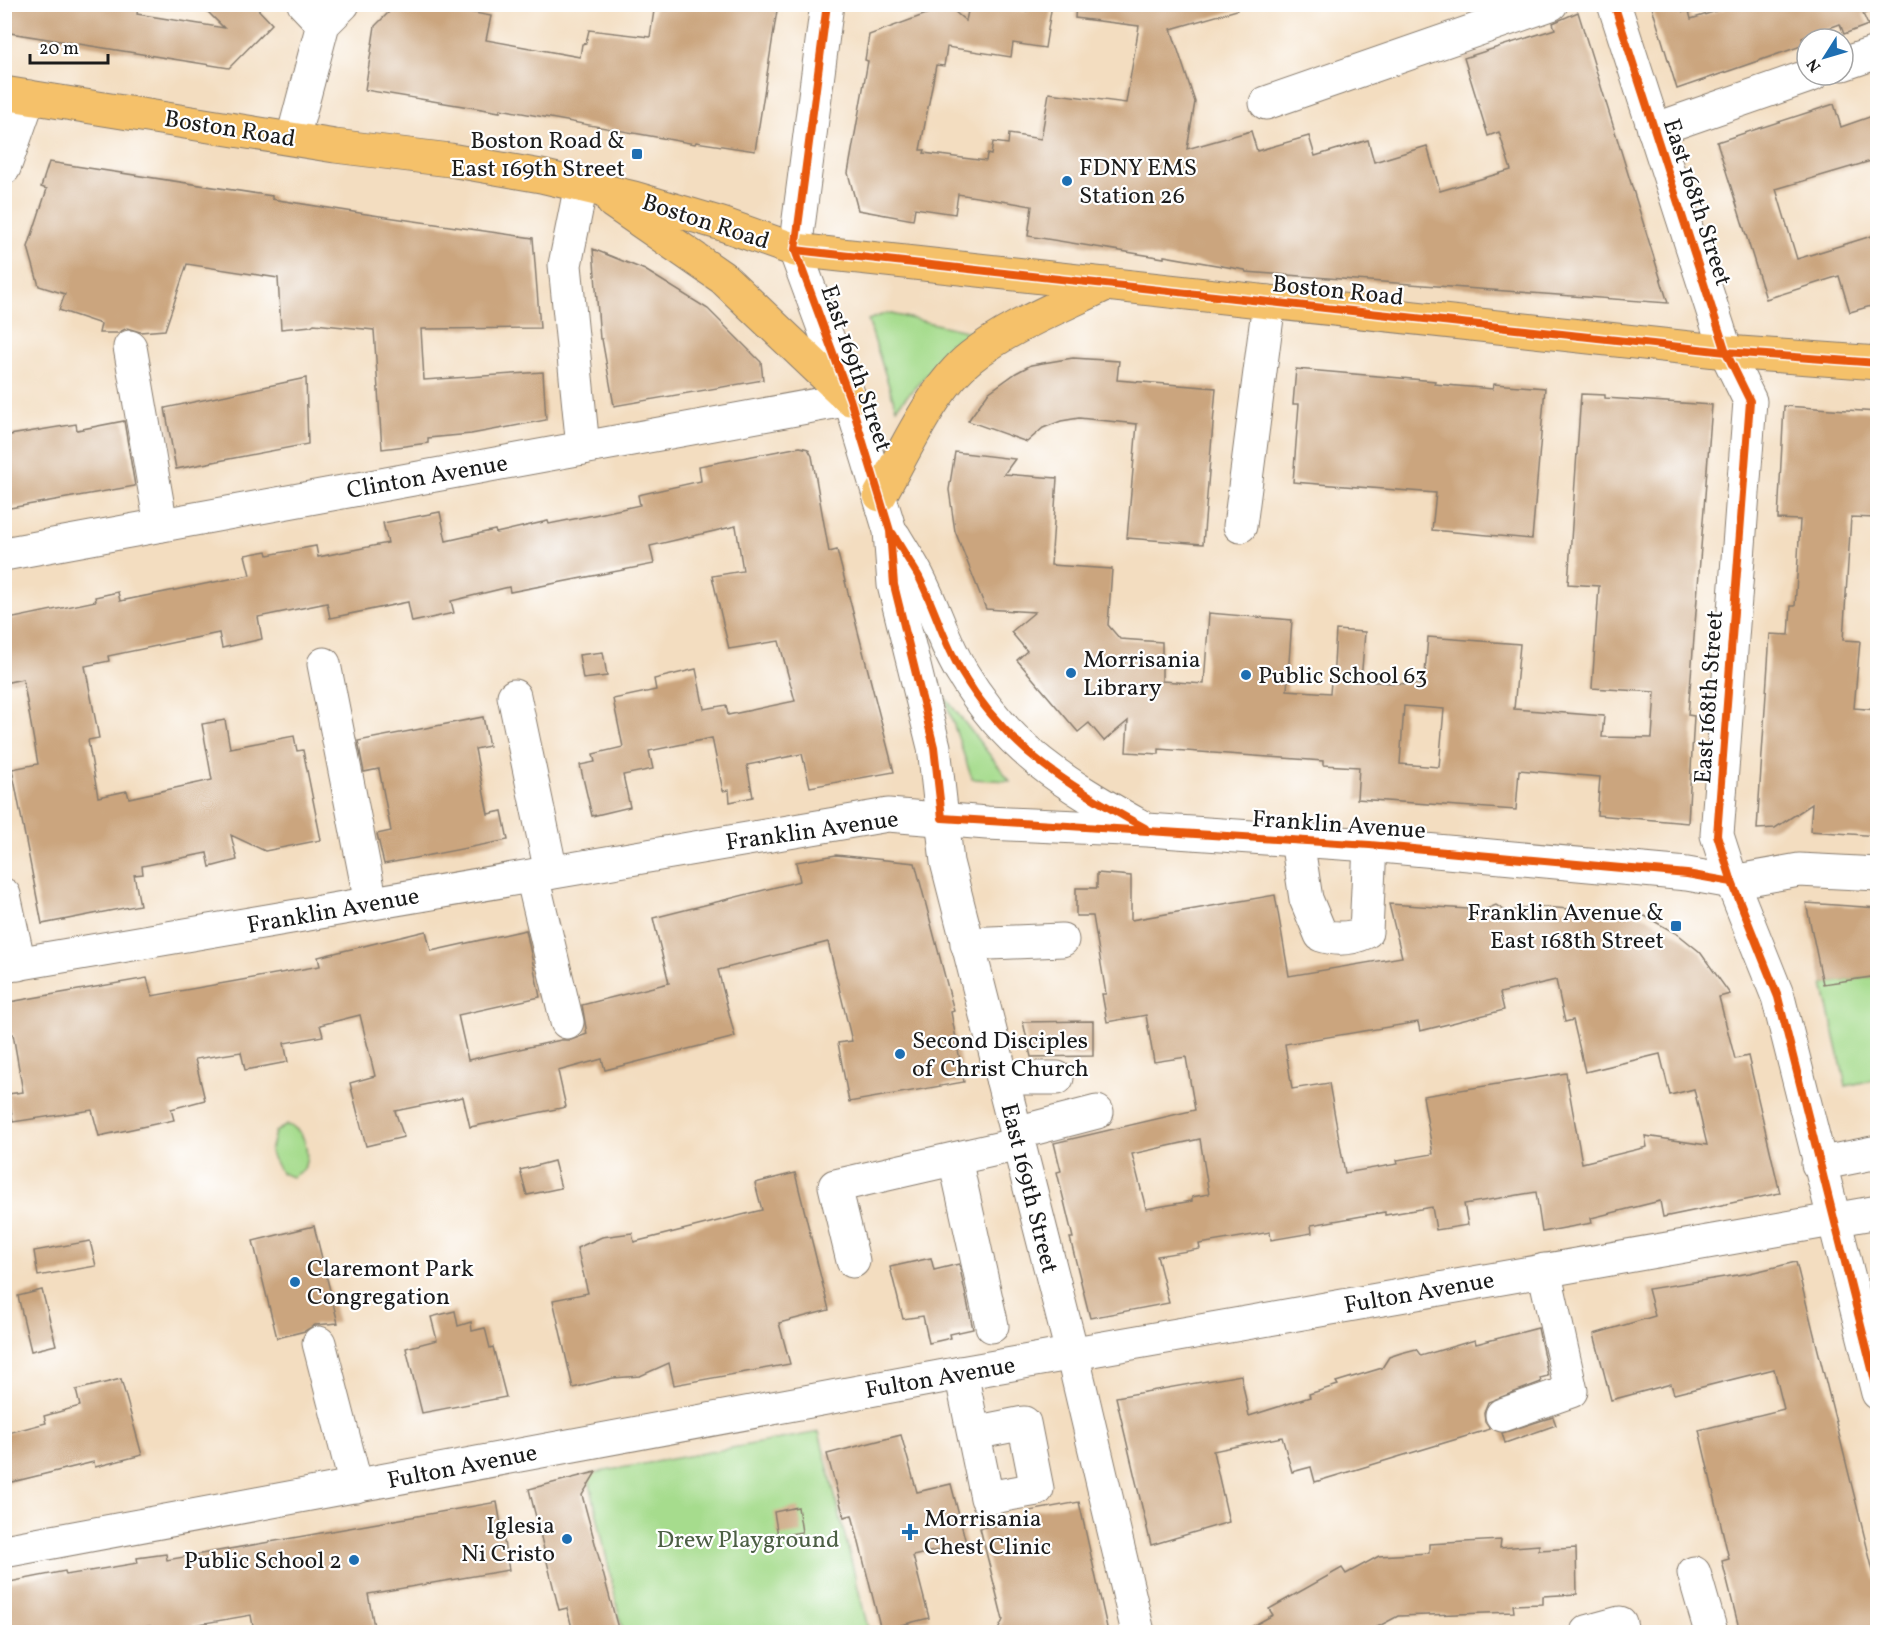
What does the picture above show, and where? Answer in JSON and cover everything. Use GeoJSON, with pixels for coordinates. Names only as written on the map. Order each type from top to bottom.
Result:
{"type":"FeatureCollection","features":[{"type":"Feature","properties":{"kind":"main road","name":"Boston Road"},"geometry":{"type":"LineString","coordinates":[[17,95],[335,146],[450,160],[586,186],[722,224],[795,250],[1726,352],[1878,363]]}},
{"type":"Feature","properties":{"kind":"main road"},"geometry":{"type":"LineString","coordinates":[[586,186],[723,278],[850,399]]}},
{"type":"Feature","properties":{"kind":"main road"},"geometry":{"type":"LineString","coordinates":[[880,495],[920,422],[952,376],[971,357],[1011,332],[1106,284]]}},
{"type":"Feature","properties":{"kind":"street"},"geometry":{"type":"LineString","coordinates":[[1266,103],[1551,4]]}},
{"type":"Feature","properties":{"kind":"street","name":"East 168th Street"},"geometry":{"type":"LineString","coordinates":[[1614,4],[1726,352],[1750,401],[1717,835],[1732,882],[1778,997],[1818,1164],[1835,1220],[1878,1393]]}},
{"type":"Feature","properties":{"kind":"street","name":"East 169th Street"},"geometry":{"type":"LineString","coordinates":[[833,7],[795,250],[850,399],[890,531],[894,585],[934,747],[946,862],[1072,1353],[1138,1632]]}},
{"type":"Feature","properties":{"kind":"street"},"geometry":{"type":"LineString","coordinates":[[293,138],[323,11]]}},
{"type":"Feature","properties":{"kind":"street"},"geometry":{"type":"LineString","coordinates":[[1855,60],[1878,52]]}},
{"type":"Feature","properties":{"kind":"street"},"geometry":{"type":"LineString","coordinates":[[1654,130],[1795,81]]}},
{"type":"Feature","properties":{"kind":"street"},"geometry":{"type":"LineString","coordinates":[[4,168],[17,95]]}},
{"type":"Feature","properties":{"kind":"street"},"geometry":{"type":"LineString","coordinates":[[583,448],[565,265],[586,186]]}},
{"type":"Feature","properties":{"kind":"street"},"geometry":{"type":"LineString","coordinates":[[1240,526],[1269,302]]}},
{"type":"Feature","properties":{"kind":"street"},"geometry":{"type":"LineString","coordinates":[[130,347],[161,525]]}},
{"type":"Feature","properties":{"kind":"street","name":"Clinton Avenue"},"geometry":{"type":"LineString","coordinates":[[4,554],[850,399]]}},
{"type":"Feature","properties":{"kind":"street","name":"East 169th Street"},"geometry":{"type":"LineString","coordinates":[[890,531],[919,578],[962,674],[1010,737],[1044,768],[1087,796],[1147,830]]}},
{"type":"Feature","properties":{"kind":"street"},"geometry":{"type":"LineString","coordinates":[[324,664],[371,903]]}},
{"type":"Feature","properties":{"kind":"street"},"geometry":{"type":"LineString","coordinates":[[513,696],[545,833],[542,874],[567,1022]]}},
{"type":"Feature","properties":{"kind":"street","name":"Franklin Avenue"},"geometry":{"type":"LineString","coordinates":[[12,965],[888,815],[987,823],[1147,830],[1370,845],[1687,874],[1732,882],[1799,870],[1878,874]]}},
{"type":"Feature","properties":{"kind":"street"},"geometry":{"type":"LineString","coordinates":[[1297,840],[1306,899],[1315,927],[1320,935],[1330,938],[1354,937],[1366,932],[1370,845]]}},
{"type":"Feature","properties":{"kind":"street"},"geometry":{"type":"LineString","coordinates":[[4,895],[12,965]]}},
{"type":"Feature","properties":{"kind":"street"},"geometry":{"type":"LineString","coordinates":[[967,944],[1062,940]]}},
{"type":"Feature","properties":{"kind":"street"},"geometry":{"type":"LineString","coordinates":[[1002,1078],[1057,1078]]}},
{"type":"Feature","properties":{"kind":"street"},"geometry":{"type":"LineString","coordinates":[[853,1262],[835,1186],[956,1159],[1097,1112]]}},
{"type":"Feature","properties":{"kind":"street"},"geometry":{"type":"LineString","coordinates":[[1818,1164],[1878,1152]]}},
{"type":"Feature","properties":{"kind":"street"},"geometry":{"type":"LineString","coordinates":[[956,1159],[992,1326]]}},
{"type":"Feature","properties":{"kind":"street","name":"Fulton Avenue"},"geometry":{"type":"LineString","coordinates":[[4,1551],[962,1372],[1878,1212]]}},
{"type":"Feature","properties":{"kind":"street"},"geometry":{"type":"LineString","coordinates":[[1502,1415],[1571,1391],[1545,1270]]}},
{"type":"Feature","properties":{"kind":"street"},"geometry":{"type":"LineString","coordinates":[[319,1342],[356,1486]]}},
{"type":"Feature","properties":{"kind":"street"},"geometry":{"type":"LineString","coordinates":[[962,1372],[974,1433]]}},
{"type":"Feature","properties":{"kind":"street"},"geometry":{"type":"LineString","coordinates":[[1694,1573],[1710,1632]]}},
{"type":"Feature","properties":{"kind":"street"},"geometry":{"type":"LineString","coordinates":[[1587,1632],[1620,1623],[1622,1632]]}},
{"type":"Feature","properties":{"kind":"green space"},"geometry":{"type":"Polygon","coordinates":[[[887,313],[975,333],[943,357],[896,408],[868,320],[887,313]]]}},
{"type":"Feature","properties":{"kind":"green space"},"geometry":{"type":"Polygon","coordinates":[[[944,696],[1010,781],[972,779],[944,696]]]}},
{"type":"Feature","properties":{"kind":"green space"},"geometry":{"type":"Polygon","coordinates":[[[1877,976],[1877,1079],[1846,1086],[1823,984],[1877,976]]]}},
{"type":"Feature","properties":{"kind":"green space"},"geometry":{"type":"Polygon","coordinates":[[[287,1125],[299,1131],[305,1142],[307,1156],[304,1169],[292,1177],[281,1173],[270,1152],[275,1132],[287,1125]]]}},
{"type":"Feature","properties":{"kind":"green space","name":"Drew Playground"},"geometry":{"type":"Polygon","coordinates":[[[819,1432],[869,1632],[623,1632],[588,1474],[819,1432]]]}},
{"type":"Feature","properties":{"kind":"building"},"geometry":{"type":"Polygon","coordinates":[[[4,4],[138,4],[137,14],[224,28],[200,4],[253,4],[272,24],[229,68],[4,32],[4,4]]]}},
{"type":"Feature","properties":{"kind":"building"},"geometry":{"type":"Polygon","coordinates":[[[397,4],[459,4],[458,10],[491,16],[486,40],[580,57],[582,44],[586,43],[589,30],[650,37],[655,4],[778,4],[755,151],[696,142],[695,144],[500,109],[500,112],[365,90],[375,26],[397,4]]]}},
{"type":"Feature","properties":{"kind":"building"},"geometry":{"type":"Polygon","coordinates":[[[1028,4],[1052,4],[1045,48],[1013,43],[1011,57],[947,47],[944,66],[936,65],[920,150],[925,150],[924,153],[986,161],[987,154],[991,155],[993,142],[1008,144],[1009,134],[1041,139],[1049,93],[1126,103],[1139,26],[1075,18],[1076,4],[1237,4],[1237,10],[1171,29],[1195,102],[1187,149],[1251,131],[1257,151],[1309,136],[1315,156],[1368,140],[1374,162],[1427,146],[1440,191],[1511,170],[1499,132],[1488,136],[1464,58],[1555,29],[1553,23],[1578,12],[1668,303],[1246,272],[1164,256],[1164,258],[1028,236],[1032,206],[958,194],[955,214],[915,208],[913,220],[858,210],[848,173],[868,61],[865,60],[869,35],[948,6],[966,21],[969,6],[1027,11],[1028,4]]]}},
{"type":"Feature","properties":{"kind":"building"},"geometry":{"type":"Polygon","coordinates":[[[1651,4],[1680,4],[1683,12],[1689,11],[1691,19],[1739,4],[1878,4],[1878,9],[1863,14],[1868,25],[1855,30],[1855,27],[1841,27],[1840,24],[1832,27],[1795,27],[1795,48],[1677,89],[1651,4]]]}},
{"type":"Feature","properties":{"kind":"building"},"geometry":{"type":"Polygon","coordinates":[[[1834,104],[1841,127],[1878,114],[1878,159],[1776,189],[1797,259],[1878,234],[1878,304],[1850,312],[1839,276],[1766,299],[1717,142],[1834,104]]]}},
{"type":"Feature","properties":{"kind":"building"},"geometry":{"type":"Polygon","coordinates":[[[49,162],[272,196],[272,199],[366,214],[533,238],[540,328],[421,329],[424,380],[543,372],[546,420],[471,434],[428,438],[428,443],[382,449],[374,330],[314,324],[281,329],[278,278],[187,264],[165,330],[140,332],[127,328],[118,333],[99,333],[101,324],[59,310],[65,294],[39,286],[28,247],[47,189],[41,187],[49,162]]]}},
{"type":"Feature","properties":{"kind":"building"},"geometry":{"type":"Polygon","coordinates":[[[593,249],[645,270],[708,309],[761,362],[763,380],[614,406],[602,339],[600,339],[593,249]]]}},
{"type":"Feature","properties":{"kind":"building"},"geometry":{"type":"Polygon","coordinates":[[[1073,358],[1119,361],[1117,380],[1216,388],[1203,544],[1127,538],[1137,424],[1079,418],[1061,421],[1043,428],[1027,442],[968,421],[988,393],[1016,373],[1031,365],[1073,358]]]}},
{"type":"Feature","properties":{"kind":"building"},"geometry":{"type":"Polygon","coordinates":[[[1296,369],[1435,381],[1434,384],[1493,389],[1494,384],[1545,388],[1532,539],[1432,530],[1436,493],[1293,482],[1299,404],[1293,404],[1296,369]]]}},
{"type":"Feature","properties":{"kind":"building"},"geometry":{"type":"Polygon","coordinates":[[[306,378],[308,444],[176,469],[165,408],[306,378]]]}},
{"type":"Feature","properties":{"kind":"building"},"geometry":{"type":"Polygon","coordinates":[[[1581,394],[1605,395],[1605,398],[1712,405],[1688,715],[1694,716],[1688,823],[1597,815],[1600,777],[1519,770],[1516,810],[1357,799],[1359,767],[1323,765],[1323,761],[1159,749],[1159,754],[1126,752],[1128,721],[1104,741],[1089,723],[1078,732],[1017,660],[1027,651],[1011,632],[1035,612],[986,609],[955,531],[949,490],[955,452],[1015,459],[1004,474],[1057,478],[1051,565],[1112,569],[1108,625],[1120,639],[1162,642],[1162,681],[1204,684],[1209,613],[1292,620],[1287,690],[1330,693],[1331,682],[1333,682],[1336,630],[1365,632],[1361,681],[1424,685],[1428,637],[1520,644],[1514,709],[1604,716],[1602,737],[1652,738],[1655,692],[1592,688],[1599,586],[1568,584],[1581,394]],[[1404,706],[1400,764],[1439,767],[1444,709],[1404,706]]]}},
{"type":"Feature","properties":{"kind":"building"},"geometry":{"type":"Polygon","coordinates":[[[1784,406],[1878,412],[1876,518],[1851,517],[1843,640],[1860,641],[1854,708],[1878,710],[1878,836],[1810,831],[1812,804],[1775,828],[1757,829],[1770,634],[1789,635],[1791,606],[1795,606],[1797,576],[1800,520],[1778,519],[1784,406]]]}},
{"type":"Feature","properties":{"kind":"building"},"geometry":{"type":"Polygon","coordinates":[[[124,421],[135,486],[4,509],[4,436],[76,424],[77,430],[124,421]]]}},
{"type":"Feature","properties":{"kind":"building"},"geometry":{"type":"Polygon","coordinates":[[[800,447],[808,449],[812,456],[829,552],[837,550],[894,772],[810,787],[802,754],[747,765],[753,797],[730,802],[729,790],[723,791],[712,738],[649,751],[653,769],[623,775],[630,807],[592,816],[580,765],[595,762],[593,754],[623,747],[613,699],[656,690],[654,679],[696,669],[704,709],[726,705],[728,715],[795,701],[779,641],[729,649],[712,576],[743,571],[736,526],[650,546],[654,564],[510,592],[509,587],[451,601],[454,613],[412,622],[408,602],[330,618],[327,603],[258,617],[262,639],[222,648],[219,633],[108,656],[109,661],[85,666],[99,738],[88,740],[98,797],[127,791],[129,798],[212,780],[202,724],[225,720],[230,748],[294,736],[297,751],[303,750],[321,840],[265,851],[231,835],[237,860],[210,867],[207,853],[142,866],[143,874],[134,875],[140,905],[42,924],[12,769],[38,764],[23,679],[4,683],[4,620],[96,601],[95,597],[118,592],[120,601],[250,575],[245,555],[267,551],[268,555],[316,546],[318,557],[388,543],[383,523],[440,512],[446,541],[495,530],[496,533],[548,521],[549,524],[594,515],[640,505],[638,495],[701,481],[699,466],[800,447]]]}},
{"type":"Feature","properties":{"kind":"building"},"geometry":{"type":"Polygon","coordinates":[[[603,652],[607,676],[583,679],[579,655],[603,652]]]}},
{"type":"Feature","properties":{"kind":"building"},"geometry":{"type":"Polygon","coordinates":[[[483,717],[489,746],[475,749],[488,814],[502,811],[508,840],[384,864],[377,834],[391,831],[379,769],[364,772],[358,741],[483,717]]]}},
{"type":"Feature","properties":{"kind":"building"},"geometry":{"type":"Polygon","coordinates":[[[836,855],[915,863],[954,1011],[951,1012],[964,1082],[849,1102],[838,1043],[852,1041],[828,942],[718,970],[735,1037],[605,1070],[602,1059],[558,1071],[566,1107],[470,1127],[463,1097],[395,1111],[404,1137],[366,1146],[350,1083],[375,1076],[360,1015],[320,1025],[323,1036],[284,1043],[288,1062],[245,1070],[241,1052],[195,1059],[205,1100],[171,1109],[174,1120],[99,1136],[92,1110],[13,1122],[8,1094],[23,1092],[13,1034],[4,1036],[4,1003],[147,978],[152,996],[320,966],[318,957],[426,931],[431,951],[526,930],[540,997],[458,1015],[468,1060],[561,1040],[571,1040],[587,1034],[582,1005],[669,983],[653,918],[800,881],[796,862],[836,855]]]}},
{"type":"Feature","properties":{"kind":"building"},"geometry":{"type":"Polygon","coordinates":[[[1097,873],[1131,876],[1131,920],[1275,895],[1289,976],[1402,957],[1389,904],[1484,910],[1496,905],[1507,912],[1532,906],[1643,915],[1679,935],[1700,952],[1730,994],[1719,997],[1735,1059],[1748,1056],[1780,1193],[1663,1217],[1660,1201],[1591,1218],[1592,1223],[1542,1232],[1536,1192],[1464,1204],[1468,1225],[1436,1230],[1432,1207],[1385,1215],[1385,1212],[1311,1225],[1312,1233],[1271,1240],[1270,1232],[1199,1244],[1200,1249],[1157,1256],[1169,1303],[1090,1318],[1070,1238],[1073,1238],[1057,1172],[1061,1171],[1054,1143],[1195,1110],[1186,1057],[1154,1062],[1146,1015],[1107,1022],[1102,994],[1106,994],[1093,916],[1076,916],[1076,888],[1097,888],[1097,873]],[[1556,980],[1500,993],[1504,1010],[1420,1031],[1418,1022],[1285,1044],[1292,1089],[1329,1083],[1345,1173],[1398,1164],[1397,1160],[1433,1154],[1423,1096],[1566,1073],[1582,1163],[1647,1147],[1645,1136],[1707,1145],[1694,1089],[1670,1095],[1660,1054],[1585,1072],[1573,1020],[1565,1022],[1556,980]],[[1200,1139],[1132,1154],[1146,1209],[1192,1201],[1192,1197],[1209,1194],[1200,1139]]]}},
{"type":"Feature","properties":{"kind":"building"},"geometry":{"type":"Polygon","coordinates":[[[1806,903],[1878,908],[1878,976],[1823,984],[1806,903]]]}},
{"type":"Feature","properties":{"kind":"building"},"geometry":{"type":"Polygon","coordinates":[[[1093,1021],[1093,1056],[1031,1057],[1023,1022],[1093,1021]]]}},
{"type":"Feature","properties":{"kind":"building"},"geometry":{"type":"Polygon","coordinates":[[[554,1161],[561,1188],[527,1195],[520,1170],[554,1161]]]}},
{"type":"Feature","properties":{"kind":"building"},"geometry":{"type":"Polygon","coordinates":[[[795,1173],[829,1310],[779,1323],[790,1364],[674,1385],[669,1363],[640,1376],[613,1378],[573,1388],[553,1300],[588,1293],[577,1248],[602,1237],[632,1233],[634,1242],[762,1210],[755,1183],[795,1173]]]}},
{"type":"Feature","properties":{"kind":"building","name":"Claremont Park Congregation"},"geometry":{"type":"Polygon","coordinates":[[[314,1226],[338,1323],[315,1325],[305,1331],[277,1338],[253,1241],[314,1226]]]}},
{"type":"Feature","properties":{"kind":"building"},"geometry":{"type":"Polygon","coordinates":[[[90,1241],[96,1266],[38,1276],[34,1251],[90,1241]]]}},
{"type":"Feature","properties":{"kind":"building"},"geometry":{"type":"Polygon","coordinates":[[[931,1258],[934,1270],[959,1264],[973,1329],[950,1334],[951,1338],[929,1343],[923,1316],[903,1319],[890,1267],[931,1258]]]}},
{"type":"Feature","properties":{"kind":"building"},"geometry":{"type":"Polygon","coordinates":[[[1796,1262],[1878,1591],[1878,1632],[1740,1632],[1722,1561],[1729,1559],[1699,1430],[1784,1409],[1774,1369],[1674,1394],[1671,1384],[1611,1400],[1594,1334],[1655,1316],[1648,1289],[1750,1273],[1796,1262]]]}},
{"type":"Feature","properties":{"kind":"building"},"geometry":{"type":"Polygon","coordinates":[[[42,1290],[56,1345],[31,1351],[18,1296],[42,1290]]]}},
{"type":"Feature","properties":{"kind":"building"},"geometry":{"type":"Polygon","coordinates":[[[455,1311],[458,1326],[471,1322],[472,1331],[485,1328],[490,1348],[493,1347],[506,1397],[422,1413],[406,1348],[437,1340],[431,1317],[455,1311]]]}},
{"type":"Feature","properties":{"kind":"building"},"geometry":{"type":"Polygon","coordinates":[[[1538,1328],[1548,1376],[1540,1378],[1541,1382],[1488,1402],[1484,1412],[1485,1422],[1490,1429],[1315,1482],[1311,1467],[1292,1472],[1282,1437],[1213,1451],[1229,1522],[1151,1545],[1116,1397],[1241,1375],[1249,1416],[1310,1397],[1309,1394],[1338,1385],[1336,1382],[1382,1368],[1389,1357],[1401,1353],[1416,1349],[1421,1356],[1475,1340],[1476,1344],[1538,1328]]]}},
{"type":"Feature","properties":{"kind":"building"},"geometry":{"type":"Polygon","coordinates":[[[121,1379],[142,1455],[95,1467],[94,1462],[4,1484],[4,1434],[46,1423],[44,1416],[80,1406],[76,1390],[121,1379]]]}},
{"type":"Feature","properties":{"kind":"building"},"geometry":{"type":"Polygon","coordinates":[[[1553,1417],[1556,1425],[1505,1443],[1502,1433],[1553,1417]]]}},
{"type":"Feature","properties":{"kind":"building","name":"Morrisania Chest Clinic"},"geometry":{"type":"Polygon","coordinates":[[[901,1435],[917,1492],[951,1484],[966,1543],[913,1556],[929,1618],[881,1630],[852,1515],[844,1517],[827,1454],[901,1435]]]}},
{"type":"Feature","properties":{"kind":"building","name":"Iglesia Ni Cristo"},"geometry":{"type":"Polygon","coordinates":[[[596,1472],[582,1495],[619,1632],[573,1632],[567,1608],[559,1610],[529,1489],[596,1472]]]}},
{"type":"Feature","properties":{"kind":"building","name":"Public School 2"},"geometry":{"type":"Polygon","coordinates":[[[497,1502],[509,1570],[368,1594],[375,1632],[254,1632],[251,1615],[193,1625],[195,1632],[151,1632],[150,1626],[110,1632],[4,1632],[4,1583],[65,1571],[66,1575],[138,1563],[137,1558],[166,1554],[167,1560],[497,1502]]]}},
{"type":"Feature","properties":{"kind":"building"},"geometry":{"type":"Polygon","coordinates":[[[1079,1502],[1108,1632],[997,1632],[1003,1620],[980,1528],[1030,1519],[1029,1511],[1079,1502]]]}},
{"type":"Feature","properties":{"kind":"building"},"geometry":{"type":"Polygon","coordinates":[[[798,1507],[802,1532],[778,1536],[774,1512],[798,1507]]]}},
{"type":"Feature","properties":{"kind":"building"},"geometry":{"type":"Polygon","coordinates":[[[1501,1540],[1500,1548],[1539,1545],[1539,1550],[1576,1548],[1577,1594],[1543,1596],[1543,1604],[1513,1605],[1514,1612],[1398,1616],[1368,1632],[1242,1632],[1273,1615],[1269,1609],[1342,1568],[1346,1574],[1379,1556],[1429,1553],[1429,1544],[1501,1540]]]}},
{"type":"Feature","properties":{"kind":"cycle path"},"geometry":{"type":"LineString","coordinates":[[827,4],[795,250],[850,399],[890,531],[894,585],[934,747],[942,818],[1370,845],[1687,874],[1732,882]]}},
{"type":"Feature","properties":{"kind":"cycle path"},"geometry":{"type":"LineString","coordinates":[[1614,4],[1726,352],[1750,401],[1717,835],[1732,882],[1778,997],[1878,1393]]}},
{"type":"Feature","properties":{"kind":"cycle path"},"geometry":{"type":"LineString","coordinates":[[795,250],[1726,352],[1878,363]]}},
{"type":"Feature","properties":{"kind":"cycle path"},"geometry":{"type":"LineString","coordinates":[[893,534],[919,577],[962,673],[999,724],[1042,764],[1091,797],[1145,828]]}},
{"type":"Feature","properties":{"kind":"place","name":"Boston Road & East 169th Street"},"geometry":{"type":"Point","coordinates":[637,154]}},
{"type":"Feature","properties":{"kind":"place","name":"FDNY EMS Station 26"},"geometry":{"type":"Point","coordinates":[1067,181]}},
{"type":"Feature","properties":{"kind":"place","name":"Morrisania Library"},"geometry":{"type":"Point","coordinates":[1071,673]}},
{"type":"Feature","properties":{"kind":"place","name":"Public School 63"},"geometry":{"type":"Point","coordinates":[1246,675]}},
{"type":"Feature","properties":{"kind":"place","name":"Franklin Avenue & East 168th Street"},"geometry":{"type":"Point","coordinates":[1676,926]}},
{"type":"Feature","properties":{"kind":"place","name":"Second Disciples of Christ Church"},"geometry":{"type":"Point","coordinates":[900,1054]}},
{"type":"Feature","properties":{"kind":"place","name":"Claremont Park Congregation"},"geometry":{"type":"Point","coordinates":[295,1282]}},
{"type":"Feature","properties":{"kind":"place","name":"Morrisania Chest Clinic"},"geometry":{"type":"Point","coordinates":[910,1532]}},
{"type":"Feature","properties":{"kind":"place","name":"Iglesia Ni Cristo"},"geometry":{"type":"Point","coordinates":[567,1539]}},
{"type":"Feature","properties":{"kind":"place","name":"Public School 2"},"geometry":{"type":"Point","coordinates":[354,1560]}}]}
